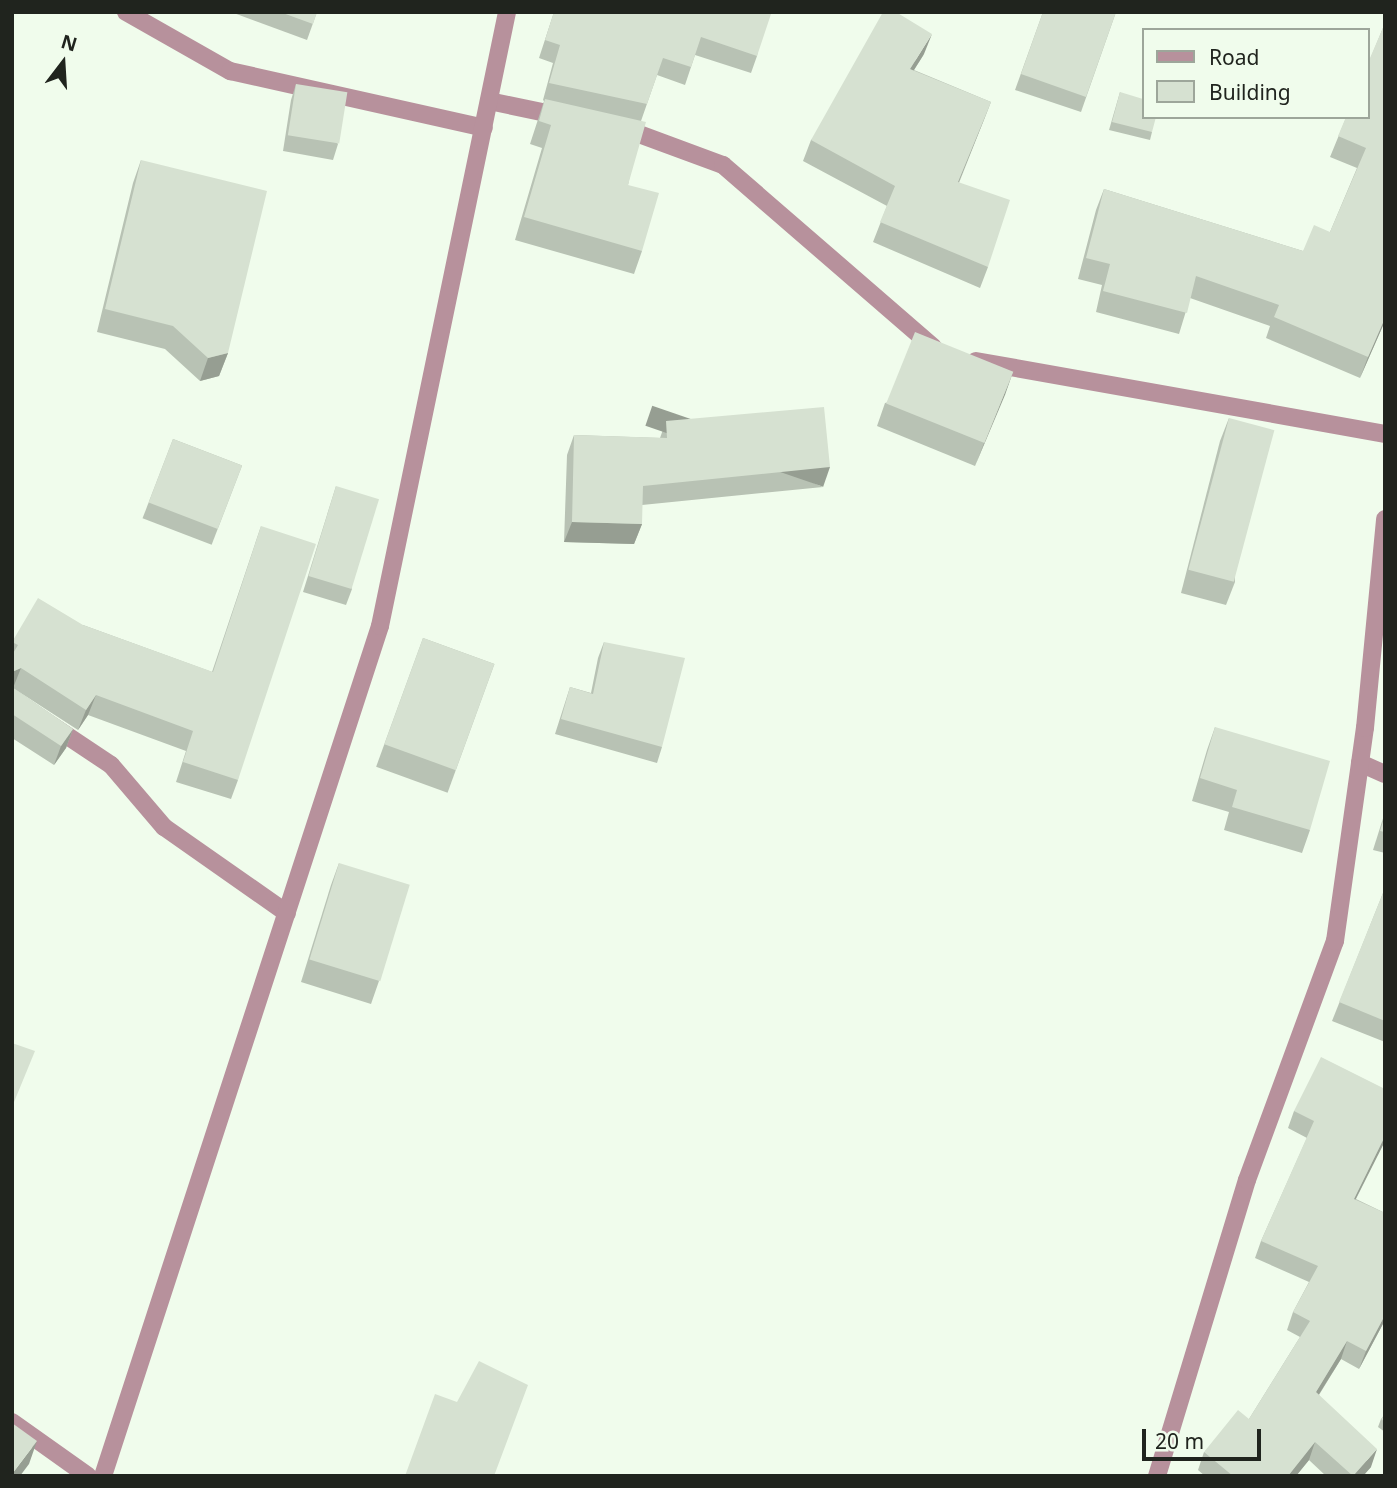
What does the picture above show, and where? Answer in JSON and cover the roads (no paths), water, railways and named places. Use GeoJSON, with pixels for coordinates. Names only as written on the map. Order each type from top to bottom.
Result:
{"type":"FeatureCollection","features":[{"type":"Feature","properties":{"kind":"street"},"geometry":{"type":"LineString","coordinates":[[126,12],[230,71],[484,128]]}},
{"type":"Feature","properties":{"kind":"street"},"geometry":{"type":"LineString","coordinates":[[103,1476],[380,626],[507,12]]}},
{"type":"Feature","properties":{"kind":"street"},"geometry":{"type":"LineString","coordinates":[[489,101],[578,119]]}},
{"type":"Feature","properties":{"kind":"street"},"geometry":{"type":"LineString","coordinates":[[603,124],[723,165],[954,358],[1385,434]]}},
{"type":"Feature","properties":{"kind":"street"},"geometry":{"type":"LineString","coordinates":[[1157,1476],[1247,1180],[1335,941],[1360,763],[1385,519]]}},
{"type":"Feature","properties":{"kind":"street"},"geometry":{"type":"LineString","coordinates":[[12,699],[111,765],[164,827],[287,913]]}},
{"type":"Feature","properties":{"kind":"street"},"geometry":{"type":"LineString","coordinates":[[1360,763],[1385,774]]}},
{"type":"Feature","properties":{"kind":"street"},"geometry":{"type":"LineString","coordinates":[[12,1422],[88,1476]]}}]}
